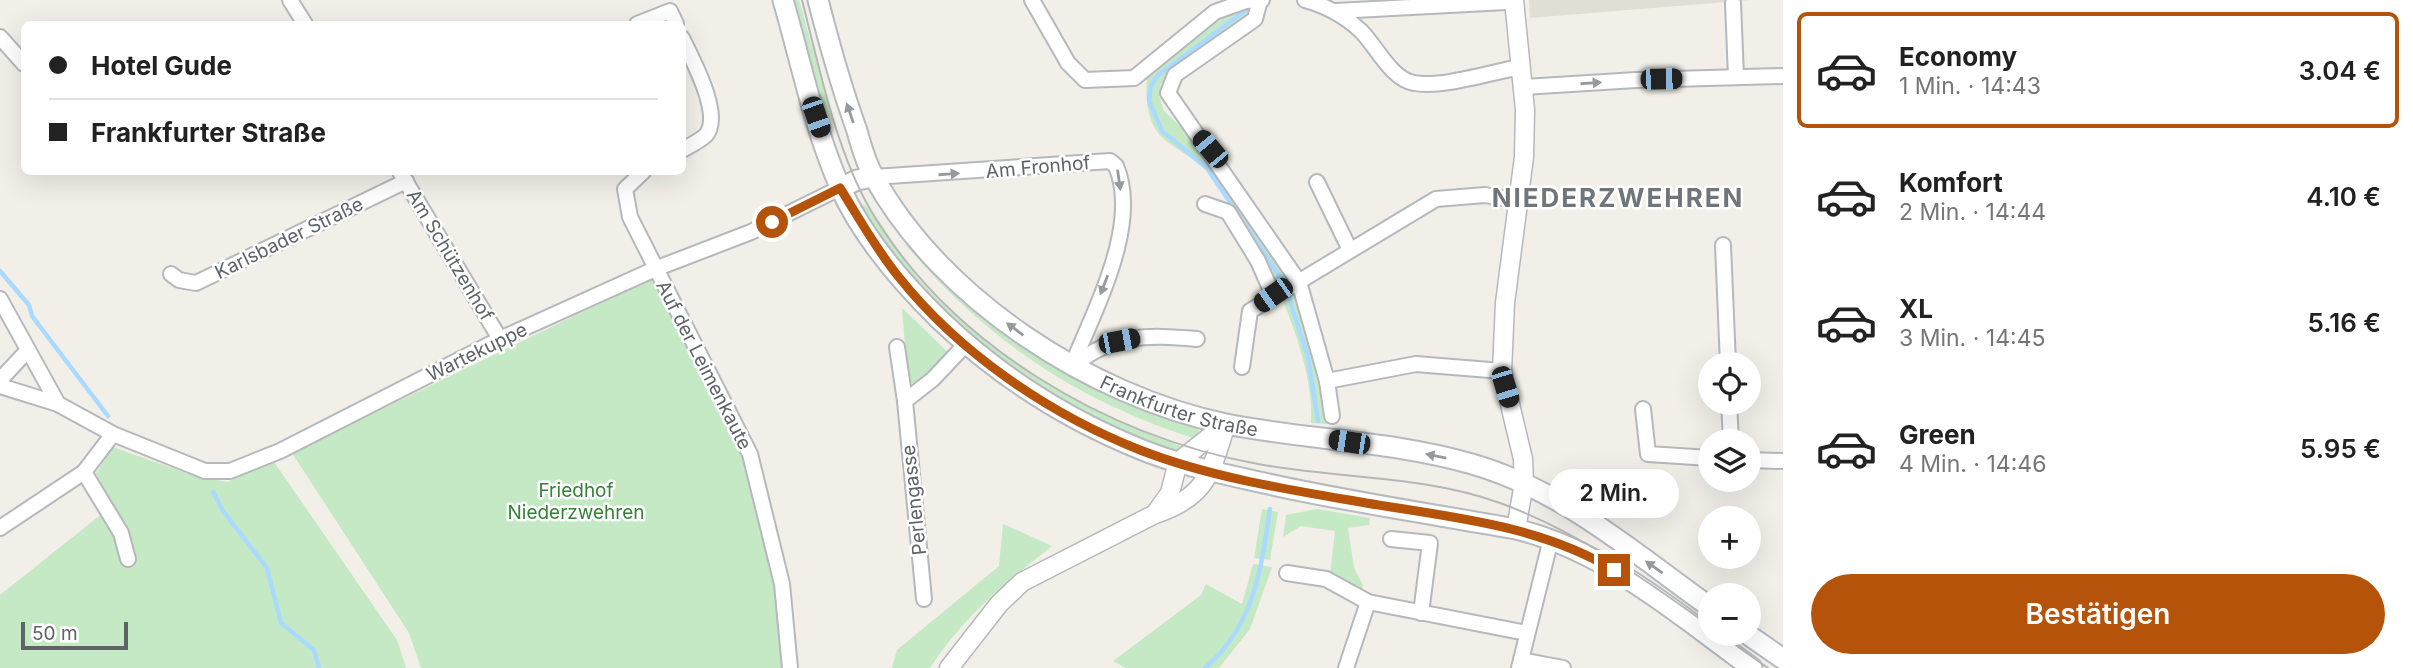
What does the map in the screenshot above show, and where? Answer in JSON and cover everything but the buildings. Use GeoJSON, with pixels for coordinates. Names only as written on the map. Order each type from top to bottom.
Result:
{"type":"FeatureCollection","features":[{"type":"Feature","properties":{"kind":"main road"},"geometry":{"type":"LineString","coordinates":[[783,0],[816,117],[840,188],[898,276],[965,344],[996,370],[1078,420],[1142,450],[1210,472],[1287,489],[1516,529],[1551,539],[1592,557],[1635,584],[1752,668]]}},
{"type":"Feature","properties":{"kind":"main road","name":"Frankfurter Straße"},"geometry":{"type":"LineString","coordinates":[[818,0],[840,84],[874,177],[896,213],[947,271],[1020,333],[1072,366],[1162,406],[1226,424],[1435,455],[1473,464],[1544,491],[1698,598]]}},
{"type":"Feature","properties":{"kind":"main road"},"geometry":{"type":"LineString","coordinates":[[840,188],[857,180],[874,177]]}},
{"type":"Feature","properties":{"kind":"main road"},"geometry":{"type":"LineString","coordinates":[[1761,644],[1783,659]]}},
{"type":"Feature","properties":{"kind":"street"},"geometry":{"type":"LineString","coordinates":[[290,0],[298,21]]}},
{"type":"Feature","properties":{"kind":"street"},"geometry":{"type":"LineString","coordinates":[[1032,0],[1068,63],[1085,80],[1134,78],[1214,12],[1256,0],[1255,19],[1175,75],[1168,93],[1210,149],[1297,284],[1327,381],[1332,416]]}},
{"type":"Feature","properties":{"kind":"street"},"geometry":{"type":"LineString","coordinates":[[1305,0],[1336,11],[1360,30],[1401,78],[1411,83],[1427,84],[1521,66]]}},
{"type":"Feature","properties":{"kind":"street"},"geometry":{"type":"LineString","coordinates":[[1336,11],[1510,1],[1523,87],[1524,157],[1505,303],[1502,371],[1521,447],[1524,484],[1516,529]]}},
{"type":"Feature","properties":{"kind":"street"},"geometry":{"type":"LineString","coordinates":[[1732,3],[1737,77]]}},
{"type":"Feature","properties":{"kind":"street"},"geometry":{"type":"LineString","coordinates":[[644,21],[670,10],[675,21]]}},
{"type":"Feature","properties":{"kind":"street"},"geometry":{"type":"LineString","coordinates":[[0,37],[21,61]]}},
{"type":"Feature","properties":{"kind":"street"},"geometry":{"type":"LineString","coordinates":[[686,46],[703,82],[712,122],[705,135],[686,147]]}},
{"type":"Feature","properties":{"kind":"street"},"geometry":{"type":"LineString","coordinates":[[1523,87],[1636,79],[1783,76]]}},
{"type":"Feature","properties":{"kind":"street","name":"Am Fronhof"},"geometry":{"type":"LineString","coordinates":[[874,177],[1110,161],[1116,166],[1122,220],[1117,251],[1072,366]]}},
{"type":"Feature","properties":{"kind":"street","name":"Auf der Leimenkaute"},"geometry":{"type":"LineString","coordinates":[[640,175],[625,189],[630,217],[750,454],[782,584],[790,668]]}},
{"type":"Feature","properties":{"kind":"street","name":"Karlsbader Straße"},"geometry":{"type":"LineString","coordinates":[[171,274],[179,280],[196,282],[403,176]]}},
{"type":"Feature","properties":{"kind":"street","name":"Am Schützenhof"},"geometry":{"type":"LineString","coordinates":[[403,176],[500,339]]}},
{"type":"Feature","properties":{"kind":"street"},"geometry":{"type":"LineString","coordinates":[[1317,182],[1350,250]]}},
{"type":"Feature","properties":{"kind":"street","name":"Wartekuppe"},"geometry":{"type":"LineString","coordinates":[[28,350],[0,383],[58,404],[113,434],[205,471],[230,471],[280,451],[500,339],[655,269],[751,232],[840,188]]}},
{"type":"Feature","properties":{"kind":"street"},"geometry":{"type":"LineString","coordinates":[[1242,367],[1250,311],[1276,294],[1297,284],[1436,199],[1485,195],[1520,201]]}},
{"type":"Feature","properties":{"kind":"street"},"geometry":{"type":"LineString","coordinates":[[1205,204],[1231,215],[1276,294]]}},
{"type":"Feature","properties":{"kind":"street"},"geometry":{"type":"LineString","coordinates":[[1723,245],[1727,352]]}},
{"type":"Feature","properties":{"kind":"street"},"geometry":{"type":"LineString","coordinates":[[0,299],[58,404]]}},
{"type":"Feature","properties":{"kind":"street"},"geometry":{"type":"LineString","coordinates":[[1072,366],[1094,349],[1119,341],[1147,335],[1197,339]]}},
{"type":"Feature","properties":{"kind":"street"},"geometry":{"type":"LineString","coordinates":[[905,401],[933,379],[965,344]]}},
{"type":"Feature","properties":{"kind":"street","name":"Perlengasse"},"geometry":{"type":"LineString","coordinates":[[897,347],[905,401],[924,599]]}},
{"type":"Feature","properties":{"kind":"street"},"geometry":{"type":"LineString","coordinates":[[1327,381],[1416,363],[1502,371]]}},
{"type":"Feature","properties":{"kind":"street"},"geometry":{"type":"LineString","coordinates":[[1643,409],[1648,454],[1698,457]]}},
{"type":"Feature","properties":{"kind":"street"},"geometry":{"type":"LineString","coordinates":[[1155,514],[1170,493],[1178,462],[1226,424]]}},
{"type":"Feature","properties":{"kind":"street"},"geometry":{"type":"LineString","coordinates":[[949,668],[999,604],[1022,582],[1155,514],[1174,508],[1202,488],[1226,424]]}},
{"type":"Feature","properties":{"kind":"street"},"geometry":{"type":"LineString","coordinates":[[0,528],[84,472],[113,434]]}},
{"type":"Feature","properties":{"kind":"street"},"geometry":{"type":"LineString","coordinates":[[1761,460],[1783,461]]}},
{"type":"Feature","properties":{"kind":"street"},"geometry":{"type":"LineString","coordinates":[[84,472],[121,533],[128,559]]}},
{"type":"Feature","properties":{"kind":"street"},"geometry":{"type":"LineString","coordinates":[[1391,539],[1430,543],[1421,613]]}},
{"type":"Feature","properties":{"kind":"street"},"geometry":{"type":"LineString","coordinates":[[1551,539],[1520,664],[1563,668]]}},
{"type":"Feature","properties":{"kind":"street"},"geometry":{"type":"LineString","coordinates":[[1287,573],[1326,579],[1368,602],[1526,633]]}},
{"type":"Feature","properties":{"kind":"street"},"geometry":{"type":"LineString","coordinates":[[1346,668],[1368,602]]}},
{"type":"Feature","properties":{"kind":"shaded area"},"geometry":{"type":"Polygon","coordinates":[[[1529,0],[1751,0],[1530,18],[1529,0]]]}},
{"type":"Feature","properties":{"kind":"green space"},"geometry":{"type":"Polygon","coordinates":[[[792,0],[799,0],[834,125],[824,108],[792,0]]]}},
{"type":"Feature","properties":{"kind":"green space"},"geometry":{"type":"Polygon","coordinates":[[[1249,7],[1254,10],[1251,16],[1161,84],[1159,96],[1164,111],[1206,150],[1299,282],[1319,363],[1329,424],[1311,423],[1310,394],[1304,361],[1293,327],[1263,258],[1245,226],[1209,174],[1159,134],[1148,107],[1147,78],[1202,29],[1249,7]]]}},
{"type":"Feature","properties":{"kind":"green space"},"geometry":{"type":"Polygon","coordinates":[[[864,204],[924,285],[982,338],[1012,361],[1076,400],[1183,447],[1179,453],[1101,420],[1031,381],[998,358],[936,305],[899,267],[860,209],[864,204]]]}},
{"type":"Feature","properties":{"kind":"green space"},"geometry":{"type":"Polygon","coordinates":[[[905,244],[919,250],[971,303],[1197,426],[1201,435],[1196,439],[1111,406],[1036,363],[1001,338],[968,309],[905,244]]]}},
{"type":"Feature","properties":{"kind":"green space","name":"Friedhof Niederzwehren"},"geometry":{"type":"Polygon","coordinates":[[[654,277],[744,460],[775,581],[784,668],[421,668],[409,633],[292,453],[654,277]]]}},
{"type":"Feature","properties":{"kind":"green space"},"geometry":{"type":"Polygon","coordinates":[[[902,308],[949,353],[917,385],[908,381],[902,308]]]}},
{"type":"Feature","properties":{"kind":"green space"},"geometry":{"type":"Polygon","coordinates":[[[113,447],[194,476],[227,482],[274,462],[397,640],[406,668],[0,668],[0,595],[103,513],[115,510],[96,473],[113,447]]]}},
{"type":"Feature","properties":{"kind":"green space"},"geometry":{"type":"Polygon","coordinates":[[[1262,509],[1278,512],[1270,560],[1254,558],[1262,509]]]}},
{"type":"Feature","properties":{"kind":"green space"},"geometry":{"type":"Polygon","coordinates":[[[1317,509],[1370,518],[1369,525],[1348,528],[1354,568],[1363,585],[1361,592],[1330,575],[1335,531],[1301,526],[1283,537],[1286,515],[1317,509]]]}},
{"type":"Feature","properties":{"kind":"green space"},"geometry":{"type":"Polygon","coordinates":[[[1003,524],[1052,546],[1001,587],[971,617],[930,668],[892,668],[897,650],[999,566],[1003,524]]]}},
{"type":"Feature","properties":{"kind":"green space"},"geometry":{"type":"Polygon","coordinates":[[[1253,564],[1272,567],[1250,629],[1219,668],[1126,668],[1113,661],[1201,595],[1206,584],[1242,604],[1253,564]]]}},
{"type":"Feature","properties":{"kind":"waterway"},"geometry":{"type":"LineString","coordinates":[[1248,4],[1246,10],[1157,76],[1151,86],[1149,101],[1162,131],[1207,168],[1284,283],[1308,357],[1318,421]]}},
{"type":"Feature","properties":{"kind":"waterway"},"geometry":{"type":"LineString","coordinates":[[0,271],[29,305],[32,316],[108,416]]}},
{"type":"Feature","properties":{"kind":"waterway"},"geometry":{"type":"LineString","coordinates":[[213,492],[223,511],[267,568],[281,623],[314,650],[319,668]]}},
{"type":"Feature","properties":{"kind":"waterway"},"geometry":{"type":"LineString","coordinates":[[1205,668],[1235,634],[1245,615],[1263,554],[1270,509]]}},
{"type":"Feature","properties":{"kind":"tram line"},"geometry":{"type":"LineString","coordinates":[[802,0],[838,135],[870,209],[903,258],[943,302],[988,342],[1037,377],[1090,407],[1144,431],[1201,451],[1288,469],[1441,487],[1500,503],[1583,542],[1634,573],[1698,618]]}},
{"type":"Feature","properties":{"kind":"tram line"},"geometry":{"type":"LineString","coordinates":[[1737,646],[1768,668]]}},
{"type":"Feature","properties":{"kind":"district","name":"NIEDERZWEHREN"},"geometry":{"type":"Point","coordinates":[1618,197]}},
{"type":"Feature","properties":{"kind":"route"},"geometry":{"type":"LineString","coordinates":[[772,222],[840,188],[878,250],[898,276],[965,344],[996,370],[1034,394],[1078,420],[1142,450],[1210,472],[1287,489],[1534,533],[1592,557],[1614,570]]}}]}
